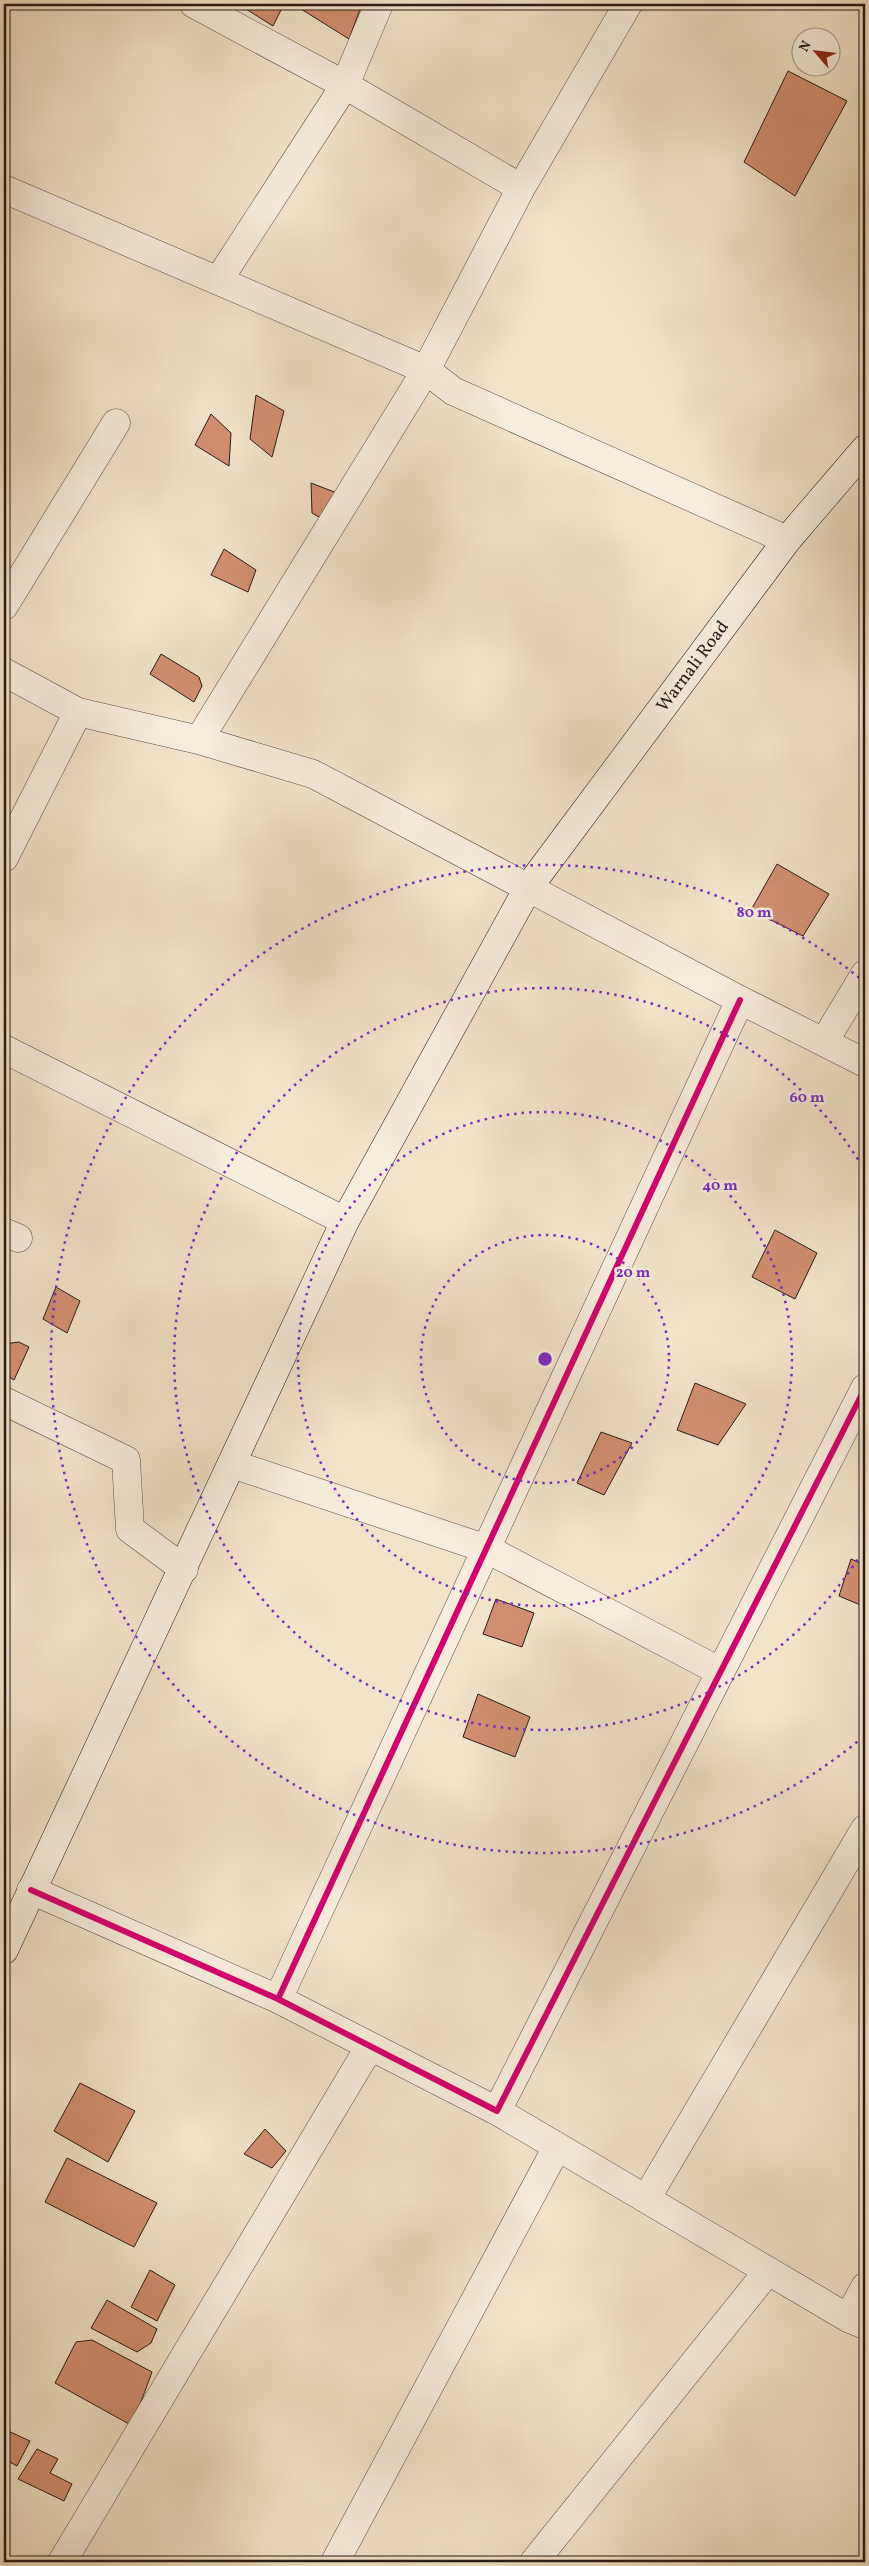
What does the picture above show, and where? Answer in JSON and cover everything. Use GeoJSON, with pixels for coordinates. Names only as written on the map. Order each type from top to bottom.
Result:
{"type":"FeatureCollection","features":[{"type":"Feature","properties":{"kind":"street"},"geometry":{"type":"LineString","coordinates":[[194,4],[345,85],[521,188]]}},
{"type":"Feature","properties":{"kind":"street"},"geometry":{"type":"LineString","coordinates":[[218,281],[345,85],[379,4]]}},
{"type":"Feature","properties":{"kind":"street"},"geometry":{"type":"LineString","coordinates":[[199,740],[426,370],[521,188],[628,4]]}},
{"type":"Feature","properties":{"kind":"street"},"geometry":{"type":"LineString","coordinates":[[4,189],[426,370],[453,391],[787,540]]}},
{"type":"Feature","properties":{"kind":"street"},"geometry":{"type":"LineString","coordinates":[[4,606],[116,423]]}},
{"type":"Feature","properties":{"kind":"street","name":"Warnali Road"},"geometry":{"type":"LineString","coordinates":[[4,1950],[345,1221],[528,888],[787,540],[865,449]]}},
{"type":"Feature","properties":{"kind":"street"},"geometry":{"type":"LineString","coordinates":[[4,672],[78,712],[199,740],[313,774],[740,1000],[865,1063]]}},
{"type":"Feature","properties":{"kind":"street"},"geometry":{"type":"LineString","coordinates":[[4,858],[78,712]]}},
{"type":"Feature","properties":{"kind":"street"},"geometry":{"type":"LineString","coordinates":[[824,1042],[865,974]]}},
{"type":"Feature","properties":{"kind":"street"},"geometry":{"type":"LineString","coordinates":[[278,1999],[740,1000]]}},
{"type":"Feature","properties":{"kind":"street"},"geometry":{"type":"LineString","coordinates":[[4,1049],[345,1221]]}},
{"type":"Feature","properties":{"kind":"street"},"geometry":{"type":"LineString","coordinates":[[497,2111],[865,1388]]}},
{"type":"Feature","properties":{"kind":"street"},"geometry":{"type":"LineString","coordinates":[[4,1401],[126,1460],[130,1529],[184,1568]]}},
{"type":"Feature","properties":{"kind":"street"},"geometry":{"type":"LineString","coordinates":[[232,1464],[486,1549],[721,1672]]}},
{"type":"Feature","properties":{"kind":"street"},"geometry":{"type":"LineString","coordinates":[[646,2199],[865,1829]]}},
{"type":"Feature","properties":{"kind":"street"},"geometry":{"type":"LineString","coordinates":[[31,1890],[278,1999],[497,2111],[768,2271],[857,2321],[865,2286]]}},
{"type":"Feature","properties":{"kind":"street"},"geometry":{"type":"LineString","coordinates":[[62,2562],[370,2046]]}},
{"type":"Feature","properties":{"kind":"street"},"geometry":{"type":"LineString","coordinates":[[335,2562],[558,2146]]}},
{"type":"Feature","properties":{"kind":"street"},"geometry":{"type":"LineString","coordinates":[[534,2562],[768,2271]]}},
{"type":"Feature","properties":{"kind":"building"},"geometry":{"type":"Polygon","coordinates":[[[238,4],[284,4],[273,26],[238,4]]]}},
{"type":"Feature","properties":{"kind":"building"},"geometry":{"type":"Polygon","coordinates":[[[304,4],[362,4],[349,39],[301,9],[304,4]]]}},
{"type":"Feature","properties":{"kind":"building"},"geometry":{"type":"Polygon","coordinates":[[[788,71],[792,73],[792,78],[802,78],[847,101],[795,196],[744,162],[788,71]]]}},
{"type":"Feature","properties":{"kind":"building"},"geometry":{"type":"Polygon","coordinates":[[[256,395],[284,411],[272,457],[250,439],[256,395]]]}},
{"type":"Feature","properties":{"kind":"building"},"geometry":{"type":"Polygon","coordinates":[[[211,414],[231,433],[229,466],[195,445],[211,414]]]}},
{"type":"Feature","properties":{"kind":"building"},"geometry":{"type":"Polygon","coordinates":[[[311,483],[337,493],[324,520],[312,513],[311,483]]]}},
{"type":"Feature","properties":{"kind":"building"},"geometry":{"type":"Polygon","coordinates":[[[224,549],[256,570],[248,592],[211,575],[224,549]]]}},
{"type":"Feature","properties":{"kind":"building"},"geometry":{"type":"Polygon","coordinates":[[[161,654],[199,677],[202,686],[194,702],[150,674],[161,654]]]}},
{"type":"Feature","properties":{"kind":"building"},"geometry":{"type":"Polygon","coordinates":[[[777,864],[829,894],[803,936],[751,910],[777,864]]]}},
{"type":"Feature","properties":{"kind":"building"},"geometry":{"type":"Polygon","coordinates":[[[775,1230],[817,1253],[795,1299],[752,1277],[775,1230]]]}},
{"type":"Feature","properties":{"kind":"building"},"geometry":{"type":"Polygon","coordinates":[[[56,1287],[80,1301],[67,1333],[43,1319],[56,1287]]]}},
{"type":"Feature","properties":{"kind":"building"},"geometry":{"type":"Polygon","coordinates":[[[19,1342],[29,1347],[14,1380],[4,1374],[4,1344],[19,1342]]]}},
{"type":"Feature","properties":{"kind":"building"},"geometry":{"type":"Polygon","coordinates":[[[695,1383],[746,1404],[718,1445],[677,1430],[695,1383]]]}},
{"type":"Feature","properties":{"kind":"building"},"geometry":{"type":"Polygon","coordinates":[[[601,1432],[632,1443],[604,1495],[577,1483],[601,1432]]]}},
{"type":"Feature","properties":{"kind":"building"},"geometry":{"type":"Polygon","coordinates":[[[851,1559],[865,1565],[865,1607],[839,1596],[851,1559]]]}},
{"type":"Feature","properties":{"kind":"building"},"geometry":{"type":"Polygon","coordinates":[[[496,1599],[534,1613],[522,1647],[483,1634],[496,1599]]]}},
{"type":"Feature","properties":{"kind":"building"},"geometry":{"type":"Polygon","coordinates":[[[478,1694],[530,1717],[515,1757],[463,1737],[478,1694]]]}},
{"type":"Feature","properties":{"kind":"building"},"geometry":{"type":"Polygon","coordinates":[[[80,2083],[135,2111],[108,2162],[54,2131],[80,2083]]]}},
{"type":"Feature","properties":{"kind":"building"},"geometry":{"type":"Polygon","coordinates":[[[265,2129],[286,2151],[272,2168],[244,2154],[265,2129]]]}},
{"type":"Feature","properties":{"kind":"building"},"geometry":{"type":"Polygon","coordinates":[[[67,2158],[157,2203],[134,2247],[45,2202],[67,2158]]]}},
{"type":"Feature","properties":{"kind":"building"},"geometry":{"type":"Polygon","coordinates":[[[150,2270],[175,2285],[157,2321],[131,2307],[150,2270]]]}},
{"type":"Feature","properties":{"kind":"building"},"geometry":{"type":"Polygon","coordinates":[[[107,2300],[157,2329],[151,2343],[137,2352],[91,2328],[107,2300]]]}},
{"type":"Feature","properties":{"kind":"building"},"geometry":{"type":"Polygon","coordinates":[[[92,2340],[152,2372],[135,2418],[129,2424],[55,2383],[76,2342],[92,2340]]]}},
{"type":"Feature","properties":{"kind":"building"},"geometry":{"type":"Polygon","coordinates":[[[4,2429],[30,2441],[17,2466],[4,2459],[4,2429]]]}},
{"type":"Feature","properties":{"kind":"building"},"geometry":{"type":"Polygon","coordinates":[[[37,2449],[58,2459],[50,2473],[72,2484],[64,2501],[18,2479],[37,2449]]]}},
{"type":"Feature","properties":{"kind":"cycle path"},"geometry":{"type":"LineString","coordinates":[[31,1890],[278,1999],[740,1000]]}},
{"type":"Feature","properties":{"kind":"cycle path"},"geometry":{"type":"LineString","coordinates":[[278,1999],[497,2111],[865,1388]]}}]}
